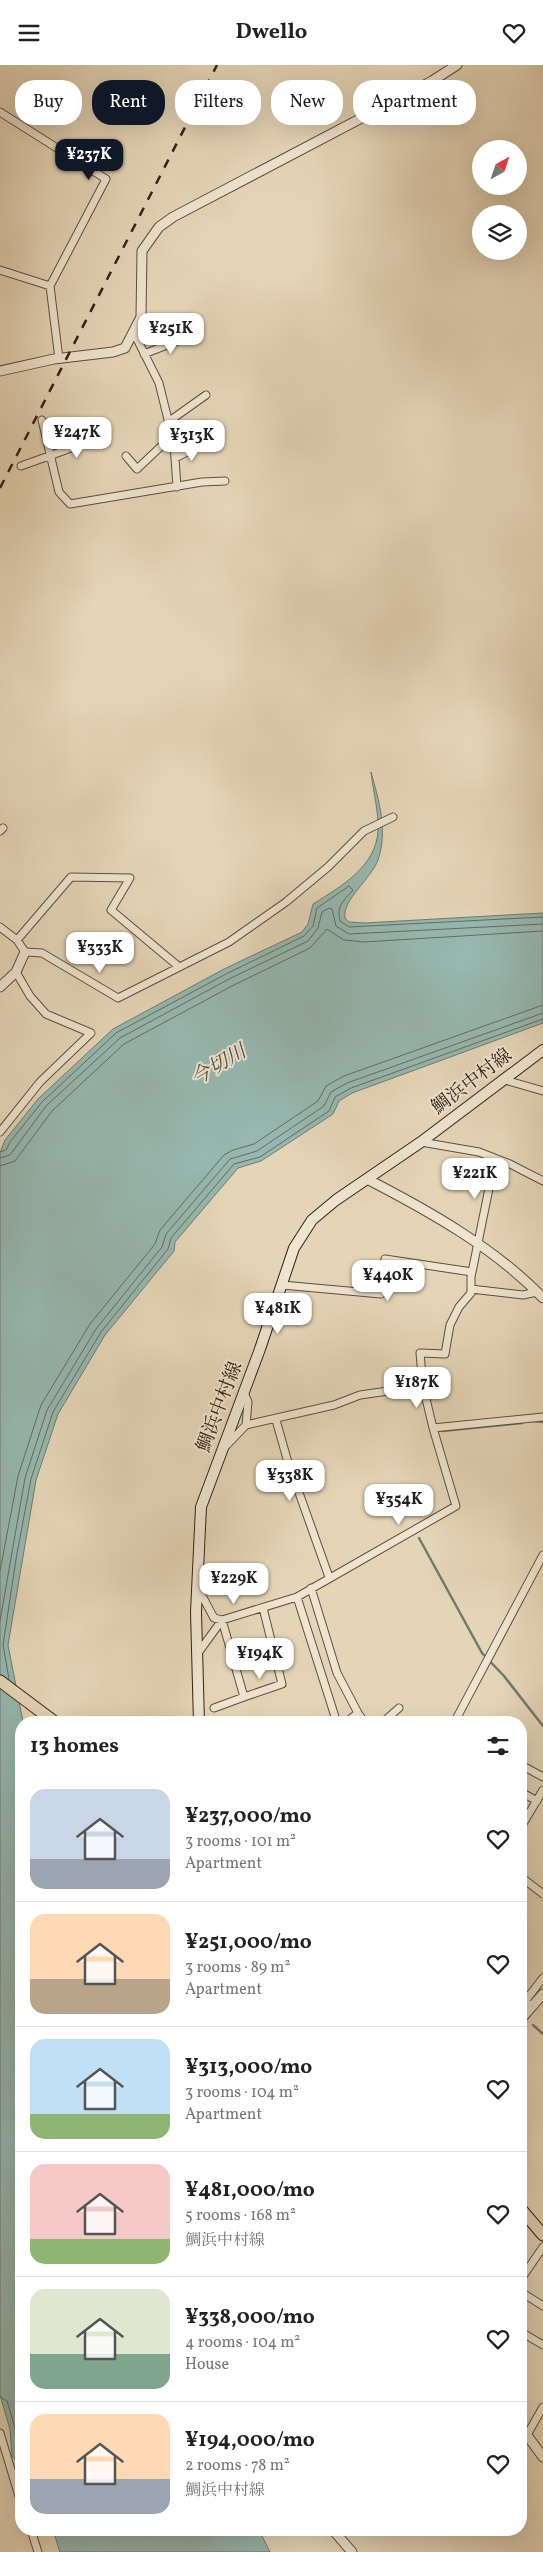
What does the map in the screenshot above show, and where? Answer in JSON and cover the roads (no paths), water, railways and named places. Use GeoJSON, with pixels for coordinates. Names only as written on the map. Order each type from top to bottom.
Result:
{"type":"FeatureCollection","features":[{"type":"Feature","properties":{"kind":"main road","name":"鯛浜中村線"},"geometry":{"type":"LineString","coordinates":[[200,1716],[196,1612],[199,1590],[202,1507],[294,1248],[312,1220],[336,1200],[421,1142],[543,1050]]}},
{"type":"Feature","properties":{"kind":"main road"},"geometry":{"type":"LineString","coordinates":[[0,1681],[47,1716]]}},
{"type":"Feature","properties":{"kind":"main road"},"geometry":{"type":"LineString","coordinates":[[527,2216],[543,2235]]}},
{"type":"Feature","properties":{"kind":"street"},"geometry":{"type":"LineString","coordinates":[[0,371],[59,359],[113,352],[125,348],[141,317],[142,251],[159,227],[173,217],[432,81],[457,65]]}},
{"type":"Feature","properties":{"kind":"street"},"geometry":{"type":"LineString","coordinates":[[0,112],[106,179],[50,285],[59,359]]}},
{"type":"Feature","properties":{"kind":"street"},"geometry":{"type":"LineString","coordinates":[[0,270],[50,285]]}},
{"type":"Feature","properties":{"kind":"street"},"geometry":{"type":"LineString","coordinates":[[134,333],[159,383],[172,436],[177,487]]}},
{"type":"Feature","properties":{"kind":"street"},"geometry":{"type":"LineString","coordinates":[[144,354],[190,336]]}},
{"type":"Feature","properties":{"kind":"street"},"geometry":{"type":"LineString","coordinates":[[168,422],[206,395]]}},
{"type":"Feature","properties":{"kind":"street"},"geometry":{"type":"LineString","coordinates":[[42,420],[59,492],[70,504],[202,482],[225,481]]}},
{"type":"Feature","properties":{"kind":"street"},"geometry":{"type":"LineString","coordinates":[[21,466],[99,438],[104,434],[104,427]]}},
{"type":"Feature","properties":{"kind":"street"},"geometry":{"type":"LineString","coordinates":[[126,456],[137,469],[172,436]]}},
{"type":"Feature","properties":{"kind":"street"},"geometry":{"type":"LineString","coordinates":[[175,458],[199,447]]}},
{"type":"Feature","properties":{"kind":"street"},"geometry":{"type":"LineString","coordinates":[[25,952],[42,953],[118,998],[178,966],[229,942],[286,902],[328,867],[364,831],[393,817]]}},
{"type":"Feature","properties":{"kind":"street"},"geometry":{"type":"LineString","coordinates":[[17,940],[71,877],[130,878],[110,910],[178,966]]}},
{"type":"Feature","properties":{"kind":"street"},"geometry":{"type":"LineString","coordinates":[[0,927],[17,940],[25,952]]}},
{"type":"Feature","properties":{"kind":"street"},"geometry":{"type":"LineString","coordinates":[[0,987],[16,972],[25,952]]}},
{"type":"Feature","properties":{"kind":"street"},"geometry":{"type":"LineString","coordinates":[[1,1130],[40,1082],[90,1033],[46,1014],[30,996],[16,972]]}},
{"type":"Feature","properties":{"kind":"street"},"geometry":{"type":"LineString","coordinates":[[505,1080],[543,1091]]}},
{"type":"Feature","properties":{"kind":"street"},"geometry":{"type":"LineString","coordinates":[[421,1142],[479,1152],[510,1164],[543,1181]]}},
{"type":"Feature","properties":{"kind":"street"},"geometry":{"type":"LineString","coordinates":[[199,1590],[214,1619],[222,1620],[297,1597],[456,1506],[423,1386],[420,1353],[445,1354],[450,1325],[459,1307],[471,1293],[472,1272],[495,1159]]}},
{"type":"Feature","properties":{"kind":"street"},"geometry":{"type":"LineString","coordinates":[[368,1179],[409,1201],[477,1245],[512,1269],[540,1295]]}},
{"type":"Feature","properties":{"kind":"street"},"geometry":{"type":"LineString","coordinates":[[282,1285],[381,1294],[385,1259],[472,1272]]}},
{"type":"Feature","properties":{"kind":"street"},"geometry":{"type":"LineString","coordinates":[[471,1289],[540,1295]]}},
{"type":"Feature","properties":{"kind":"street"},"geometry":{"type":"LineString","coordinates":[[246,1425],[276,1420],[302,1411],[334,1405],[360,1395],[423,1386]]}},
{"type":"Feature","properties":{"kind":"street"},"geometry":{"type":"LineString","coordinates":[[222,1451],[246,1425],[248,1402],[244,1393]]}},
{"type":"Feature","properties":{"kind":"street"},"geometry":{"type":"LineString","coordinates":[[433,1427],[543,1417]]}},
{"type":"Feature","properties":{"kind":"street"},"geometry":{"type":"LineString","coordinates":[[276,1420],[287,1459],[329,1577]]}},
{"type":"Feature","properties":{"kind":"street"},"geometry":{"type":"LineString","coordinates":[[458,1716],[543,1555]]}},
{"type":"Feature","properties":{"kind":"street"},"geometry":{"type":"LineString","coordinates":[[311,1588],[337,1673],[360,1716]]}},
{"type":"Feature","properties":{"kind":"street"},"geometry":{"type":"LineString","coordinates":[[297,1597],[335,1716]]}},
{"type":"Feature","properties":{"kind":"street"},"geometry":{"type":"LineString","coordinates":[[214,1708],[282,1684],[263,1608]]}},
{"type":"Feature","properties":{"kind":"street"},"geometry":{"type":"LineString","coordinates":[[198,1653],[222,1620]]}},
{"type":"Feature","properties":{"kind":"street"},"geometry":{"type":"LineString","coordinates":[[222,1620],[244,1697]]}},
{"type":"Feature","properties":{"kind":"street"},"geometry":{"type":"LineString","coordinates":[[390,1716],[399,1708]]}},
{"type":"Feature","properties":{"kind":"street"},"geometry":{"type":"LineString","coordinates":[[354,1716],[358,1713]]}},
{"type":"Feature","properties":{"kind":"street"},"geometry":{"type":"LineString","coordinates":[[527,1768],[543,1777]]}},
{"type":"Feature","properties":{"kind":"street"},"geometry":{"type":"LineString","coordinates":[[527,1817],[543,1790]]}},
{"type":"Feature","properties":{"kind":"street"},"geometry":{"type":"LineString","coordinates":[[527,1795],[537,1801]]}},
{"type":"Feature","properties":{"kind":"street"},"geometry":{"type":"LineString","coordinates":[[527,1882],[543,1894]]}},
{"type":"Feature","properties":{"kind":"street"},"geometry":{"type":"LineString","coordinates":[[527,1998],[543,1979]]}},
{"type":"Feature","properties":{"kind":"street"},"geometry":{"type":"LineString","coordinates":[[527,2012],[543,1994]]}},
{"type":"Feature","properties":{"kind":"street"},"geometry":{"type":"LineString","coordinates":[[527,2001],[530,2008]]}},
{"type":"Feature","properties":{"kind":"street"},"geometry":{"type":"LineString","coordinates":[[527,2270],[543,2247]]}},
{"type":"Feature","properties":{"kind":"street"},"geometry":{"type":"LineString","coordinates":[[527,2297],[543,2306]]}},
{"type":"Feature","properties":{"kind":"street"},"geometry":{"type":"LineString","coordinates":[[527,2336],[543,2345]]}},
{"type":"Feature","properties":{"kind":"street"},"geometry":{"type":"LineString","coordinates":[[527,2427],[543,2407]]}},
{"type":"Feature","properties":{"kind":"street"},"geometry":{"type":"LineString","coordinates":[[0,2433],[15,2483]]}},
{"type":"Feature","properties":{"kind":"street"},"geometry":{"type":"LineString","coordinates":[[527,2435],[543,2457]]}},
{"type":"Feature","properties":{"kind":"street"},"geometry":{"type":"LineString","coordinates":[[32,2536],[38,2552]]}},
{"type":"Feature","properties":{"kind":"street"},"geometry":{"type":"LineString","coordinates":[[338,2536],[352,2552]]}},
{"type":"Feature","properties":{"kind":"water","name":"今切川"},"geometry":{"type":"Polygon","coordinates":[[[371,772],[381,816],[381,849],[374,867],[348,904],[345,918],[349,922],[364,923],[543,913],[543,1023],[352,1093],[339,1101],[333,1114],[261,1161],[238,1168],[175,1242],[174,1251],[105,1335],[58,1414],[36,1480],[8,1645],[22,1716],[15,1716],[15,2459],[12,2456],[10,2429],[0,2395],[0,1153],[5,1140],[38,1099],[113,1029],[224,969],[302,932],[308,924],[313,904],[355,875],[371,855],[376,844],[378,816],[371,772]]]}},
{"type":"Feature","properties":{"kind":"water"},"geometry":{"type":"Polygon","coordinates":[[[55,2536],[262,2536],[270,2552],[60,2552],[55,2536]]]}},
{"type":"Feature","properties":{"kind":"waterway"},"geometry":{"type":"LineString","coordinates":[[532,1421],[543,1422]]}},
{"type":"Feature","properties":{"kind":"waterway"},"geometry":{"type":"LineString","coordinates":[[442,1431],[522,1423]]}},
{"type":"Feature","properties":{"kind":"waterway"},"geometry":{"type":"LineString","coordinates":[[419,1538],[482,1653],[504,1676],[543,1726]]}},
{"type":"Feature","properties":{"kind":"waterway"},"geometry":{"type":"LineString","coordinates":[[533,2025],[543,2034]]}},
{"type":"Feature","properties":{"kind":"railway"},"geometry":{"type":"LineString","coordinates":[[0,488],[217,65]]}}]}
